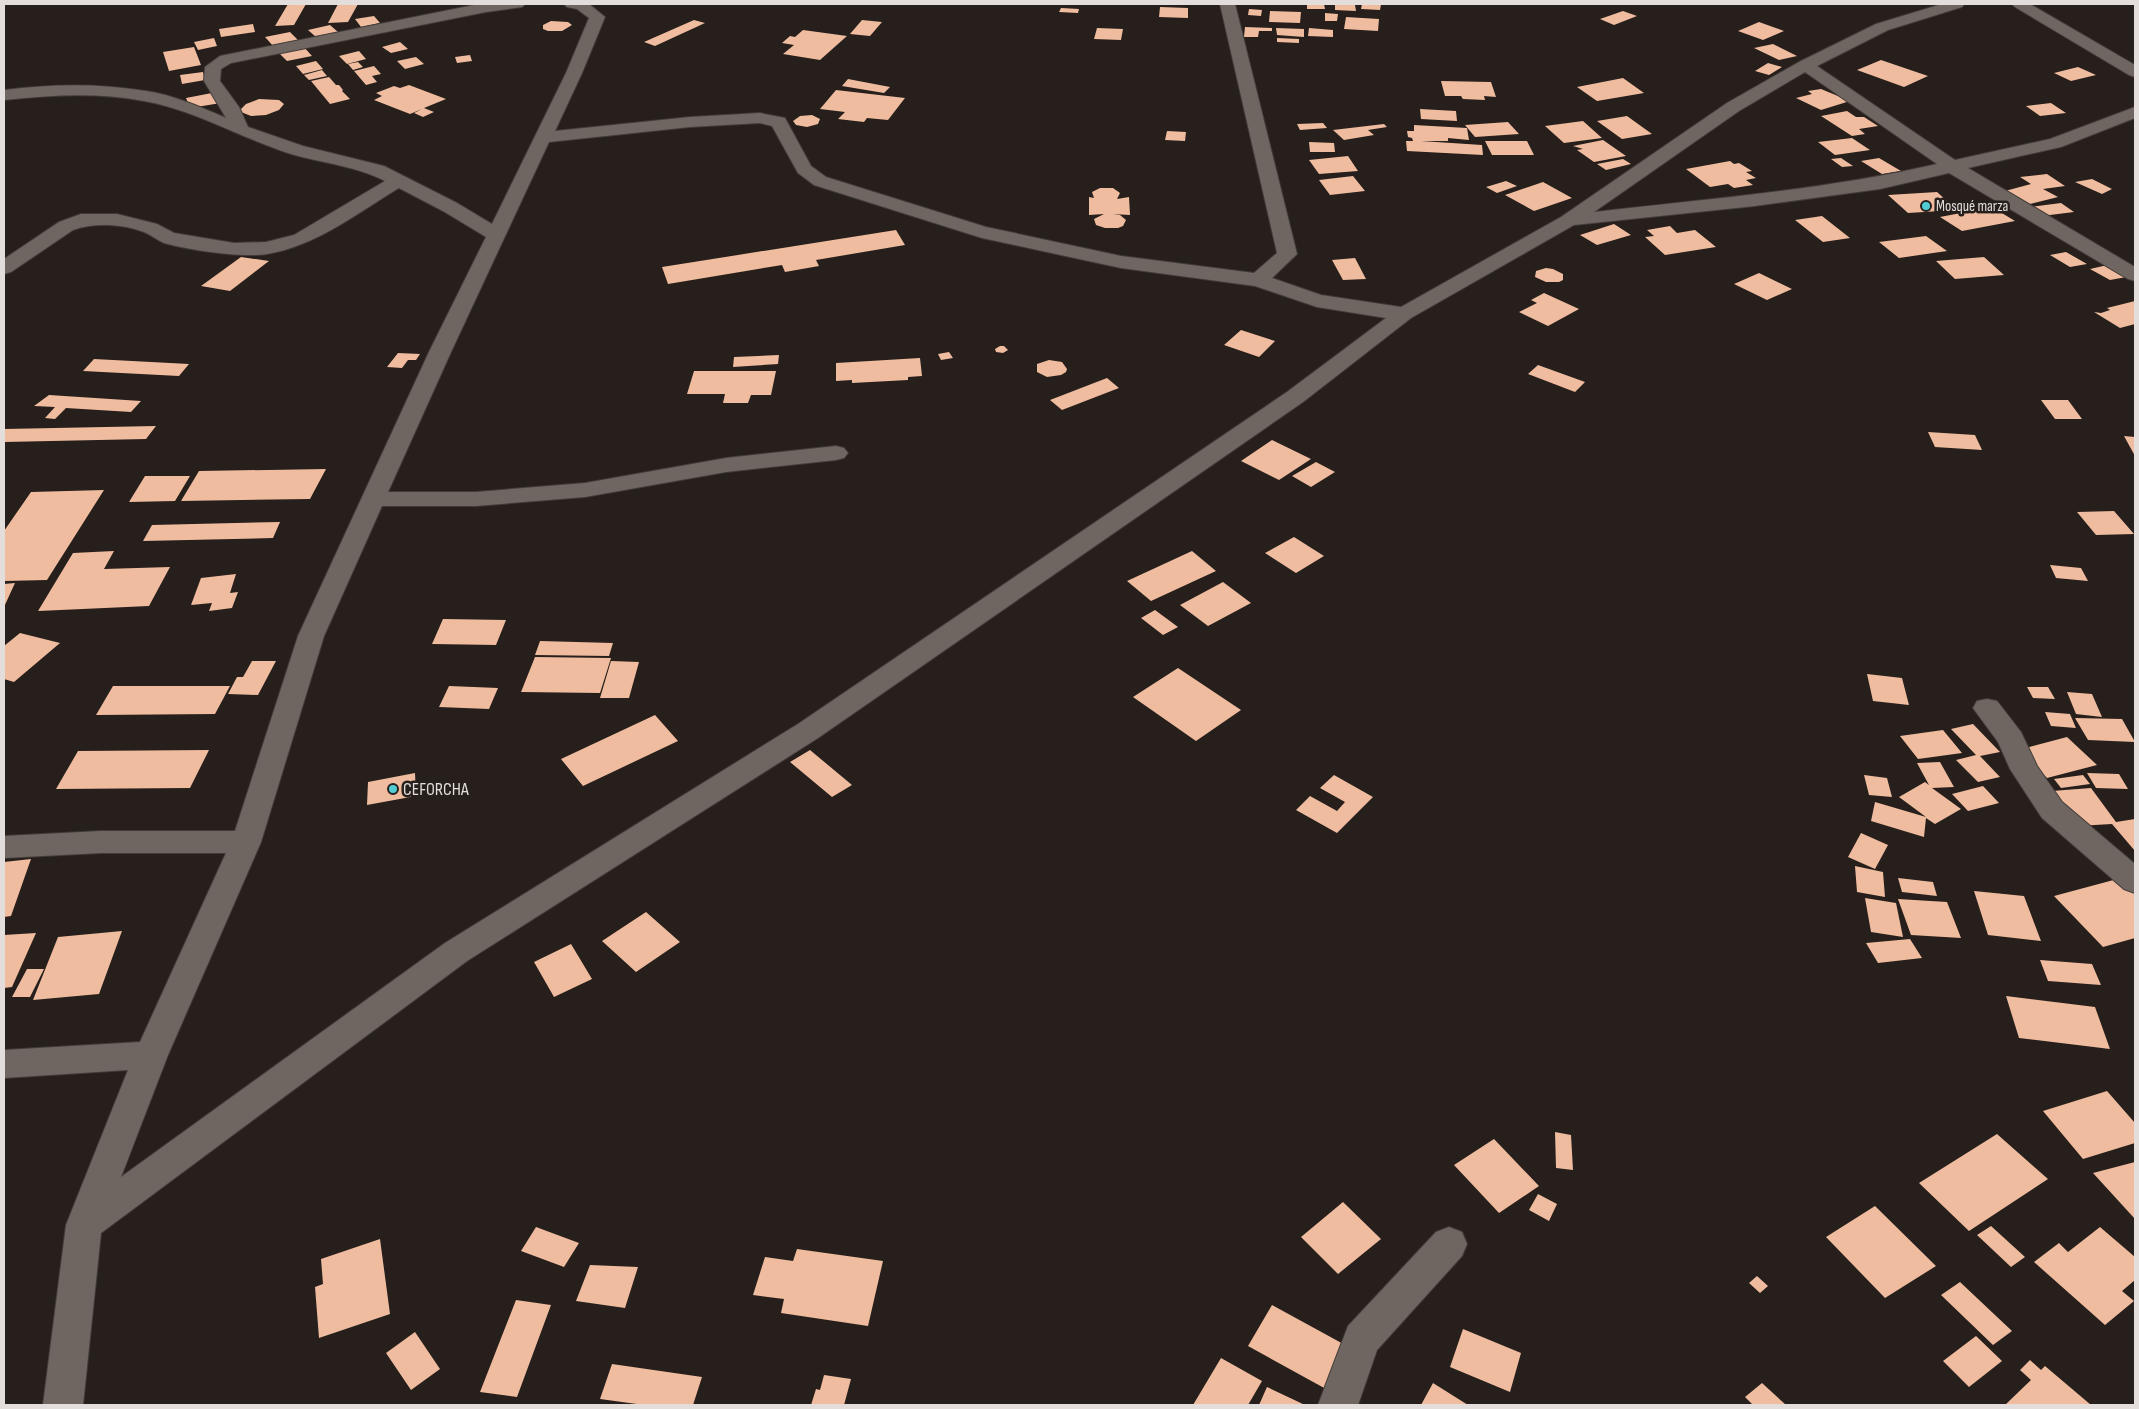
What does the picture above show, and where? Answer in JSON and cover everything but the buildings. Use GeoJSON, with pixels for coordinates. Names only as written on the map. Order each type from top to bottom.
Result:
{"type":"FeatureCollection","features":[{"type":"Feature","properties":{"kind":"street"},"geometry":{"type":"LineString","coordinates":[[241,130],[230,107],[212,81],[213,67],[226,59],[476,8],[517,4]]}},
{"type":"Feature","properties":{"kind":"street"},"geometry":{"type":"LineString","coordinates":[[63,1405],[84,1225],[151,1055],[246,842],[311,636],[495,234],[574,73],[597,17],[581,4],[572,4]]}},
{"type":"Feature","properties":{"kind":"street"},"geometry":{"type":"LineString","coordinates":[[1228,4],[1288,254],[1258,280]]}},
{"type":"Feature","properties":{"kind":"street"},"geometry":{"type":"LineString","coordinates":[[84,1225],[456,952],[808,731],[1295,396],[1404,314],[1568,221],[1733,107],[1805,66],[1882,28],[1957,4]]}},
{"type":"Feature","properties":{"kind":"street"},"geometry":{"type":"LineString","coordinates":[[2020,4],[2135,72]]}},
{"type":"Feature","properties":{"kind":"street"},"geometry":{"type":"LineString","coordinates":[[1805,66],[1953,167],[2135,275]]}},
{"type":"Feature","properties":{"kind":"street"},"geometry":{"type":"LineString","coordinates":[[4,95],[47,90],[79,89],[147,96],[198,112],[297,150],[378,170],[400,180],[495,234]]}},
{"type":"Feature","properties":{"kind":"street"},"geometry":{"type":"LineString","coordinates":[[1568,221],[1755,200],[1870,184],[2055,144],[2135,112]]}},
{"type":"Feature","properties":{"kind":"street"},"geometry":{"type":"LineString","coordinates":[[542,138],[690,122],[760,118],[779,122],[804,169],[820,181],[982,232],[1102,258],[1258,280],[1317,301],[1404,314]]}},
{"type":"Feature","properties":{"kind":"street"},"geometry":{"type":"LineString","coordinates":[[4,268],[66,226],[81,220],[117,220],[150,228],[168,238],[234,249],[266,248],[301,239],[400,180]]}},
{"type":"Feature","properties":{"kind":"street"},"geometry":{"type":"LineString","coordinates":[[373,499],[476,499],[585,490],[726,465],[836,453]]}},
{"type":"Feature","properties":{"kind":"street"},"geometry":{"type":"LineString","coordinates":[[1987,708],[2011,740],[2024,769],[2052,810],[2135,881]]}},
{"type":"Feature","properties":{"kind":"street"},"geometry":{"type":"LineString","coordinates":[[4,847],[101,842],[246,842]]}},
{"type":"Feature","properties":{"kind":"street"},"geometry":{"type":"LineString","coordinates":[[4,1064],[151,1055]]}},
{"type":"Feature","properties":{"kind":"street"},"geometry":{"type":"LineString","coordinates":[[1338,1405],[1362,1340],[1449,1244]]}},
{"type":"Feature","properties":{"kind":"place","name":"Mosqué marza"},"geometry":{"type":"Point","coordinates":[1926,206]}},
{"type":"Feature","properties":{"kind":"place","name":"CEFORCHA"},"geometry":{"type":"Point","coordinates":[393,789]}}]}
